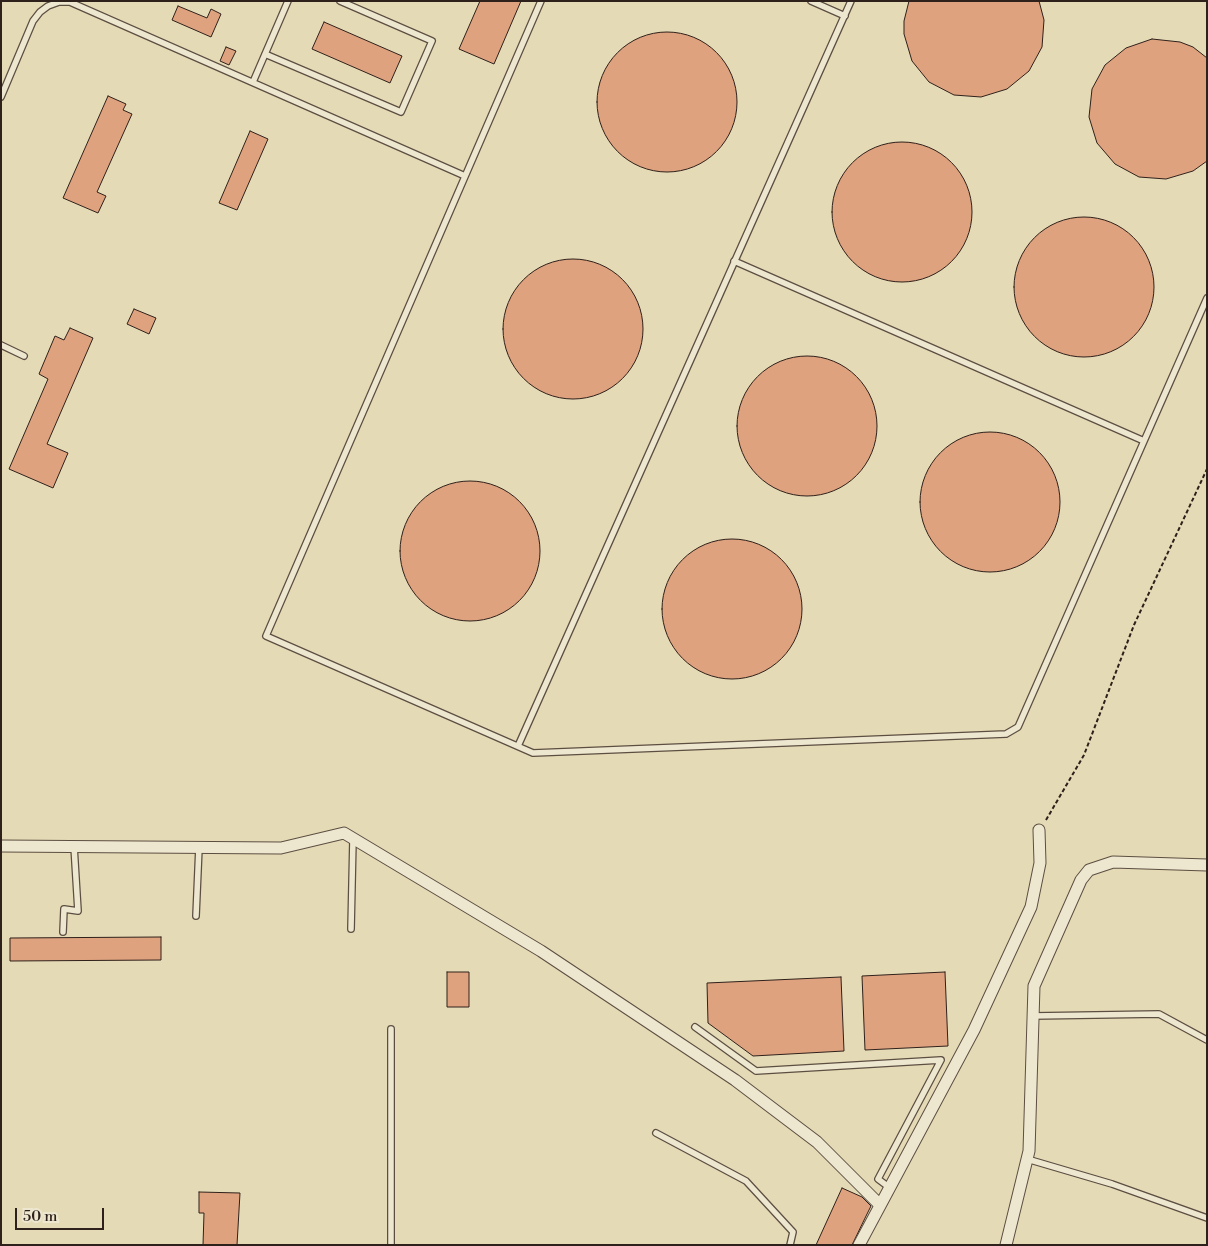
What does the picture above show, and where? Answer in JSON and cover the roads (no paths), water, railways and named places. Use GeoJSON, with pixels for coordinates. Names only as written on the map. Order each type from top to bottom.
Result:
{"type":"FeatureCollection","features":[{"type":"Feature","properties":{"kind":"street"},"geometry":{"type":"LineString","coordinates":[[858,1245],[974,1030],[1031,907],[1040,863],[1039,830]]}},
{"type":"Feature","properties":{"kind":"street"},"geometry":{"type":"LineString","coordinates":[[1,846],[281,848],[344,833],[541,951],[735,1080],[817,1142],[880,1205]]}},
{"type":"Feature","properties":{"kind":"street"},"geometry":{"type":"LineString","coordinates":[[1006,1245],[1027,1159],[1034,986],[1081,880],[1089,870],[1113,862],[1207,866]]}},
{"type":"Feature","properties":{"kind":"lane"},"geometry":{"type":"LineString","coordinates":[[252,82],[288,1]]}},
{"type":"Feature","properties":{"kind":"lane"},"geometry":{"type":"LineString","coordinates":[[265,54],[401,112],[432,41],[340,1]]}},
{"type":"Feature","properties":{"kind":"lane"},"geometry":{"type":"LineString","coordinates":[[541,1],[266,636],[533,753],[1006,734],[1018,728],[1207,298]]}},
{"type":"Feature","properties":{"kind":"lane"},"geometry":{"type":"LineString","coordinates":[[811,1],[845,16]]}},
{"type":"Feature","properties":{"kind":"lane"},"geometry":{"type":"LineString","coordinates":[[518,746],[851,1]]}},
{"type":"Feature","properties":{"kind":"lane"},"geometry":{"type":"LineString","coordinates":[[1,97],[33,21],[48,6],[59,2],[70,2],[465,176]]}},
{"type":"Feature","properties":{"kind":"lane"},"geometry":{"type":"LineString","coordinates":[[734,261],[1144,441]]}},
{"type":"Feature","properties":{"kind":"lane"},"geometry":{"type":"LineString","coordinates":[[1,345],[24,356]]}},
{"type":"Feature","properties":{"kind":"lane"},"geometry":{"type":"LineString","coordinates":[[351,928],[353,839]]}},
{"type":"Feature","properties":{"kind":"lane"},"geometry":{"type":"LineString","coordinates":[[63,932],[64,910],[78,911],[74,846]]}},
{"type":"Feature","properties":{"kind":"lane"},"geometry":{"type":"LineString","coordinates":[[196,916],[199,847]]}},
{"type":"Feature","properties":{"kind":"lane"},"geometry":{"type":"LineString","coordinates":[[1032,1016],[1159,1014],[1207,1040]]}},
{"type":"Feature","properties":{"kind":"lane"},"geometry":{"type":"LineString","coordinates":[[695,1027],[756,1071],[942,1060],[878,1179],[890,1188]]}},
{"type":"Feature","properties":{"kind":"lane"},"geometry":{"type":"LineString","coordinates":[[391,1029],[391,1245]]}},
{"type":"Feature","properties":{"kind":"lane"},"geometry":{"type":"LineString","coordinates":[[656,1133],[746,1181],[793,1232],[790,1245]]}},
{"type":"Feature","properties":{"kind":"lane"},"geometry":{"type":"LineString","coordinates":[[1027,1159],[1112,1184],[1207,1218]]}}]}
